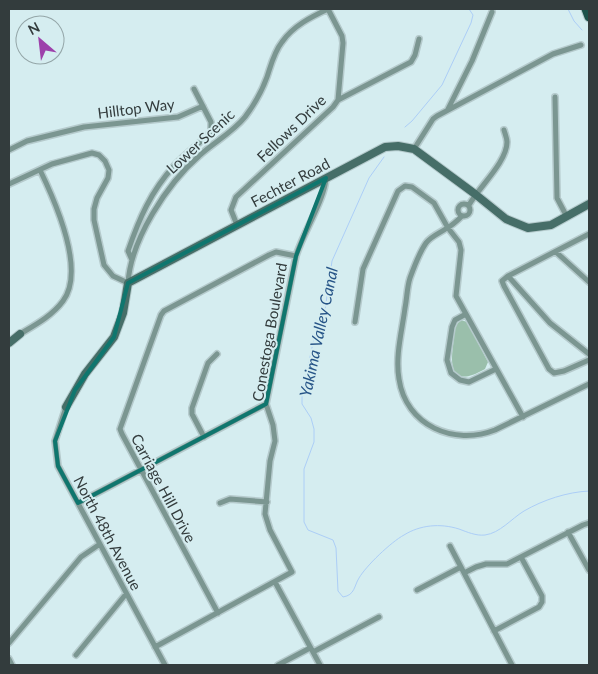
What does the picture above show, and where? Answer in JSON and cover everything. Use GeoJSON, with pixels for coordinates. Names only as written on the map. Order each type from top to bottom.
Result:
{"type":"FeatureCollection","features":[{"type":"Feature","properties":{"kind":"main road"},"geometry":{"type":"LineString","coordinates":[[586,9],[589,17]]}},
{"type":"Feature","properties":{"kind":"street","name":"Fellows Drive"},"geometry":{"type":"LineString","coordinates":[[237,225],[231,210],[236,197],[316,124],[338,100],[343,43],[342,36],[328,9]]}},
{"type":"Feature","properties":{"kind":"street","name":"Lower Scenic"},"geometry":{"type":"LineString","coordinates":[[128,282],[132,260],[146,225],[172,184],[198,156],[238,125],[253,106],[281,43],[301,24],[328,9]]}},
{"type":"Feature","properties":{"kind":"street"},"geometry":{"type":"LineString","coordinates":[[448,110],[472,61],[492,12]]}},
{"type":"Feature","properties":{"kind":"street"},"geometry":{"type":"LineString","coordinates":[[338,100],[410,62],[415,55],[419,39]]}},
{"type":"Feature","properties":{"kind":"street"},"geometry":{"type":"LineString","coordinates":[[581,45],[553,54],[433,119],[414,149],[506,219],[528,228],[551,225],[589,204]]}},
{"type":"Feature","properties":{"kind":"street"},"geometry":{"type":"LineString","coordinates":[[132,260],[128,250],[134,233],[142,213],[159,184],[174,166],[211,132],[212,122],[194,88]]}},
{"type":"Feature","properties":{"kind":"street"},"geometry":{"type":"LineString","coordinates":[[555,97],[557,198],[567,217]]}},
{"type":"Feature","properties":{"kind":"street","name":"Hilltop Way"},"geometry":{"type":"LineString","coordinates":[[9,150],[28,141],[84,126],[178,117],[203,106]]}},
{"type":"Feature","properties":{"kind":"street"},"geometry":{"type":"LineString","coordinates":[[468,205],[503,156],[507,142],[504,130]]}},
{"type":"Feature","properties":{"kind":"street","name":"Fechter Road"},"geometry":{"type":"LineString","coordinates":[[128,282],[385,147],[398,146],[414,149]]}},
{"type":"Feature","properties":{"kind":"street"},"geometry":{"type":"LineString","coordinates":[[9,184],[52,164],[92,153],[100,155],[105,161],[109,174],[97,198],[94,220],[104,265],[113,276],[128,282],[123,313],[114,337],[85,374],[66,407]]}},
{"type":"Feature","properties":{"kind":"street"},"geometry":{"type":"LineString","coordinates":[[9,343],[51,313],[63,302],[70,288],[71,275],[66,241],[54,202],[40,170]]}},
{"type":"Feature","properties":{"kind":"street","name":"Conestoga Boulevard"},"geometry":{"type":"LineString","coordinates":[[155,647],[292,572],[268,524],[265,514],[270,461],[274,449],[275,434],[266,404],[296,256],[301,239],[324,191],[326,178]]}},
{"type":"Feature","properties":{"kind":"street"},"geometry":{"type":"LineString","coordinates":[[355,322],[363,269],[398,191],[405,186],[412,187],[434,203],[461,246],[456,296],[522,417]]}},
{"type":"Feature","properties":{"kind":"street"},"geometry":{"type":"LineString","coordinates":[[462,216],[458,211],[459,207],[462,204],[468,205]]}},
{"type":"Feature","properties":{"kind":"street"},"geometry":{"type":"LineString","coordinates":[[468,205],[471,208],[470,214],[462,216],[448,228],[433,236],[425,244],[410,279],[398,361],[399,380],[402,391],[415,413],[431,426],[447,434],[482,435],[589,384]]}},
{"type":"Feature","properties":{"kind":"street"},"geometry":{"type":"LineString","coordinates":[[589,234],[508,276],[502,281],[549,370],[554,373],[564,371],[589,360]]}},
{"type":"Feature","properties":{"kind":"street","name":"Carriage Hill Drive"},"geometry":{"type":"LineString","coordinates":[[218,613],[140,470],[120,429],[161,315],[167,309],[276,252],[296,256]]}},
{"type":"Feature","properties":{"kind":"street"},"geometry":{"type":"LineString","coordinates":[[556,252],[589,282]]}},
{"type":"Feature","properties":{"kind":"street"},"geometry":{"type":"LineString","coordinates":[[508,276],[550,323],[589,354]]}},
{"type":"Feature","properties":{"kind":"street"},"geometry":{"type":"LineString","coordinates":[[466,314],[455,320],[452,326],[447,360],[451,373],[460,380],[469,382],[496,369]]}},
{"type":"Feature","properties":{"kind":"street"},"geometry":{"type":"LineString","coordinates":[[204,437],[192,414],[192,408],[208,363],[217,354]]}},
{"type":"Feature","properties":{"kind":"street"},"geometry":{"type":"LineString","coordinates":[[78,503],[266,404]]}},
{"type":"Feature","properties":{"kind":"street","name":"North 48th Avenue"},"geometry":{"type":"LineString","coordinates":[[66,407],[58,428],[54,448],[58,466],[165,665]]}},
{"type":"Feature","properties":{"kind":"street"},"geometry":{"type":"LineString","coordinates":[[220,503],[230,499],[267,502]]}},
{"type":"Feature","properties":{"kind":"street"},"geometry":{"type":"LineString","coordinates":[[464,573],[486,564],[507,564],[589,523]]}},
{"type":"Feature","properties":{"kind":"street"},"geometry":{"type":"LineString","coordinates":[[568,532],[589,570]]}},
{"type":"Feature","properties":{"kind":"street"},"geometry":{"type":"LineString","coordinates":[[9,643],[81,557],[100,544]]}},
{"type":"Feature","properties":{"kind":"street"},"geometry":{"type":"LineString","coordinates":[[450,546],[512,665]]}},
{"type":"Feature","properties":{"kind":"street"},"geometry":{"type":"LineString","coordinates":[[494,630],[539,607],[542,602],[542,596],[521,557]]}},
{"type":"Feature","properties":{"kind":"street"},"geometry":{"type":"LineString","coordinates":[[417,590],[461,567]]}},
{"type":"Feature","properties":{"kind":"street"},"geometry":{"type":"LineString","coordinates":[[274,582],[320,665]]}},
{"type":"Feature","properties":{"kind":"street"},"geometry":{"type":"LineString","coordinates":[[76,655],[126,594]]}},
{"type":"Feature","properties":{"kind":"street"},"geometry":{"type":"LineString","coordinates":[[278,665],[379,617]]}},
{"type":"Feature","properties":{"kind":"street"},"geometry":{"type":"LineString","coordinates":[[9,659],[12,665]]}},
{"type":"Feature","properties":{"kind":"highlighted area"},"geometry":{"type":"Polygon","coordinates":[[[326,178],[296,256],[266,404],[78,503],[58,466],[55,441],[75,390],[114,337],[128,283],[326,178]]]}},
{"type":"Feature","properties":{"kind":"green space"},"geometry":{"type":"Polygon","coordinates":[[[461,320],[467,322],[488,362],[485,369],[468,376],[457,374],[452,364],[454,332],[458,322],[461,320]]]}},
{"type":"Feature","properties":{"kind":"waterway","name":"Yakima Valley Canal"},"geometry":{"type":"LineString","coordinates":[[405,127],[442,85],[471,23],[473,15],[469,9]]}},
{"type":"Feature","properties":{"kind":"waterway"},"geometry":{"type":"LineString","coordinates":[[568,9],[574,21],[582,30]]}},
{"type":"Feature","properties":{"kind":"waterway","name":"Yakima Valley Canal"},"geometry":{"type":"LineString","coordinates":[[384,157],[369,178],[332,261],[325,310],[315,334],[302,394],[302,404],[311,418],[314,429],[314,442],[304,469],[304,522],[308,530],[333,540],[336,548],[338,591],[343,597],[350,594],[362,573],[379,555],[399,538],[417,529],[430,526],[445,526],[475,534],[490,534],[496,532],[524,511],[539,503],[555,497],[589,491]]}}]}
